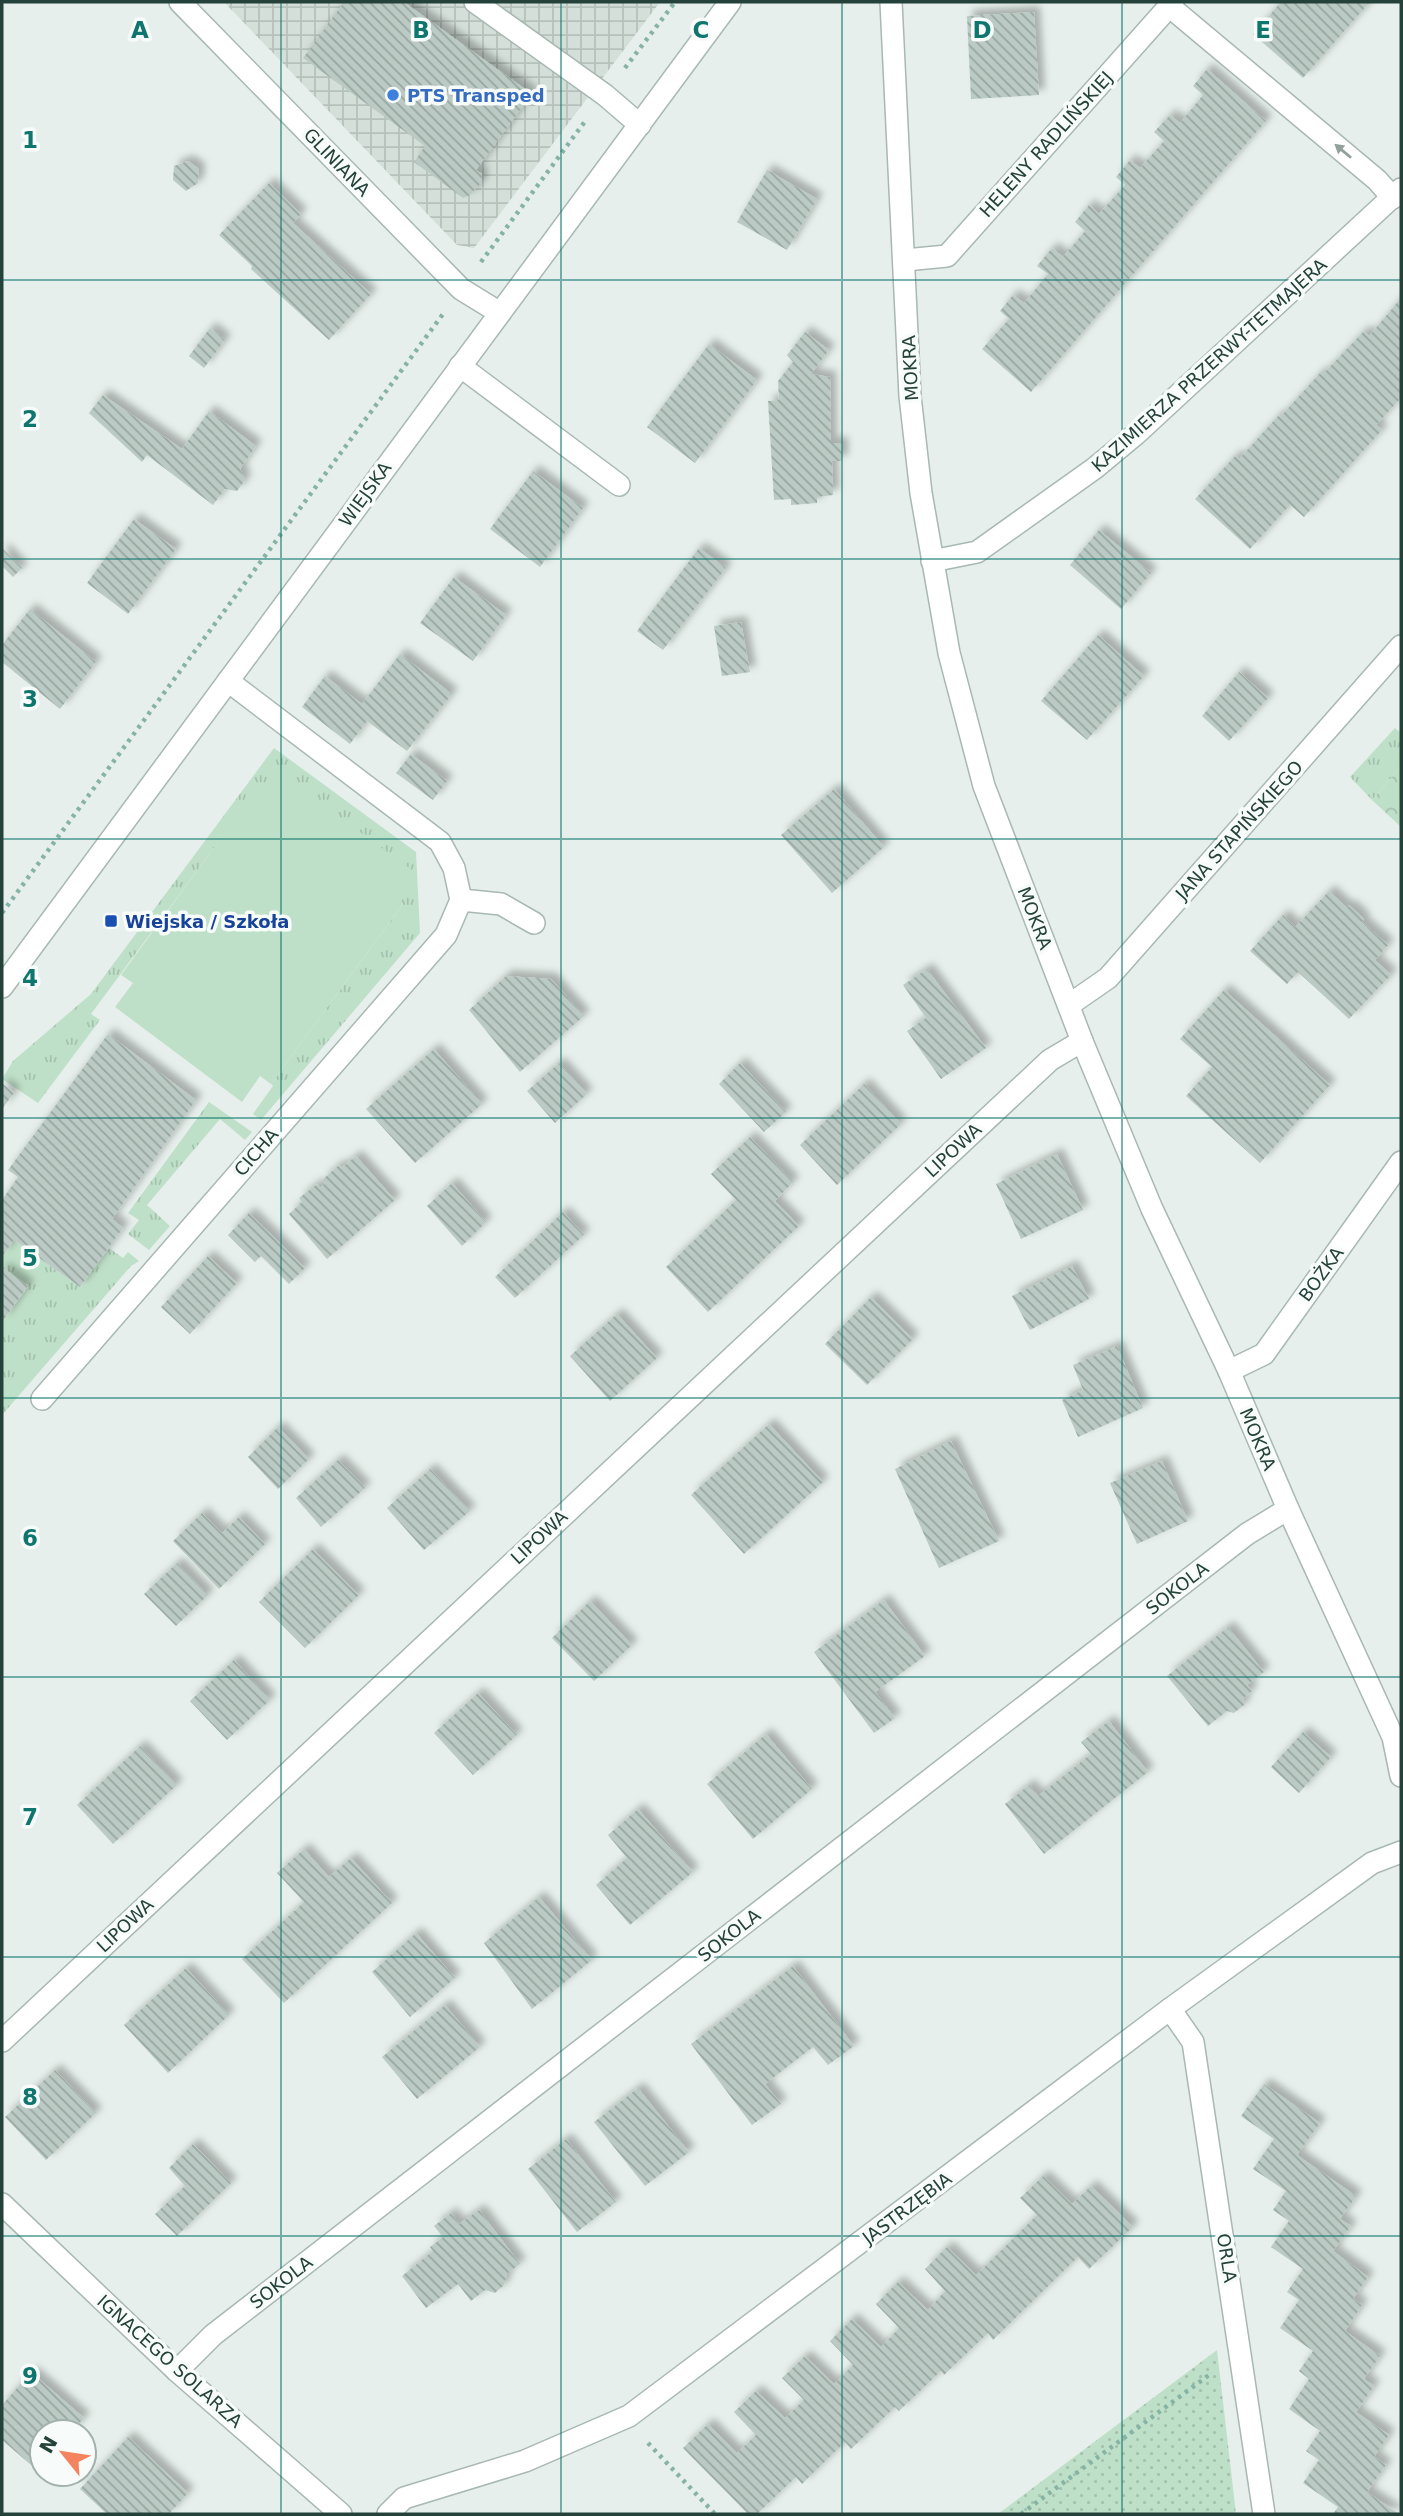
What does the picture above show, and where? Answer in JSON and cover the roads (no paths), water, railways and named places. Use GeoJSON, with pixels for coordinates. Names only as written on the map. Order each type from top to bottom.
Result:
{"type":"FeatureCollection","features":[{"type":"Feature","properties":{"kind":"street","name":"GLINIANA"},"geometry":{"type":"LineString","coordinates":[[180,2],[461,289],[500,313]]}},
{"type":"Feature","properties":{"kind":"street"},"geometry":{"type":"LineString","coordinates":[[475,2],[605,95],[640,125]]}},
{"type":"Feature","properties":{"kind":"street","name":"WIEJSKA"},"geometry":{"type":"LineString","coordinates":[[2,988],[730,2]]}},
{"type":"Feature","properties":{"kind":"street","name":"MOKRA"},"geometry":{"type":"LineString","coordinates":[[891,2],[910,396],[932,561],[949,653],[985,786],[1082,1041],[1152,1209],[1229,1371],[1288,1509],[1393,1737],[1401,1776]]}},
{"type":"Feature","properties":{"kind":"street"},"geometry":{"type":"LineString","coordinates":[[1171,4],[1377,180],[1397,194]]}},
{"type":"Feature","properties":{"kind":"street","name":"HELENY RADLIŃSKIEJ"},"geometry":{"type":"LineString","coordinates":[[905,260],[947,256],[1171,4]]}},
{"type":"Feature","properties":{"kind":"street","name":"KAZIMIERZA PRZERWY-TETMAJERA"},"geometry":{"type":"LineString","coordinates":[[932,561],[977,552],[1095,468],[1136,434],[1397,194]]}},
{"type":"Feature","properties":{"kind":"street"},"geometry":{"type":"LineString","coordinates":[[460,366],[619,485]]}},
{"type":"Feature","properties":{"kind":"street","name":"JANA STAPIŃSKIEGO"},"geometry":{"type":"LineString","coordinates":[[1069,1005],[1108,978],[1401,646]]}},
{"type":"Feature","properties":{"kind":"street"},"geometry":{"type":"LineString","coordinates":[[228,681],[440,842],[454,868],[461,900],[501,904],[534,923]]}},
{"type":"Feature","properties":{"kind":"street","name":"CICHA"},"geometry":{"type":"LineString","coordinates":[[42,1399],[446,935],[461,900]]}},
{"type":"Feature","properties":{"kind":"street","name":"LIPOWA"},"geometry":{"type":"LineString","coordinates":[[2,2041],[1049,1060],[1082,1041]]}},
{"type":"Feature","properties":{"kind":"street","name":"BOŻKA"},"geometry":{"type":"LineString","coordinates":[[1229,1371],[1264,1354],[1401,1162]]}},
{"type":"Feature","properties":{"kind":"street","name":"SOKOLA"},"geometry":{"type":"LineString","coordinates":[[177,2371],[213,2335],[1247,1534],[1288,1509]]}},
{"type":"Feature","properties":{"kind":"street","name":"JASTRZĘBIA"},"geometry":{"type":"LineString","coordinates":[[388,2514],[404,2498],[525,2461],[629,2416],[1170,2008],[1372,1863],[1401,1852]]}},
{"type":"Feature","properties":{"kind":"street","name":"ORLA"},"geometry":{"type":"LineString","coordinates":[[1170,2008],[1193,2042],[1264,2514]]}},
{"type":"Feature","properties":{"kind":"street","name":"IGNACEGO SOLARZA"},"geometry":{"type":"LineString","coordinates":[[2,2204],[177,2371],[341,2514]]}},
{"type":"Feature","properties":{"kind":"place","name":"PTS Transped"},"geometry":{"type":"Point","coordinates":[393,95]}},
{"type":"Feature","properties":{"kind":"place","name":"Wiejska / Szkoła"},"geometry":{"type":"Point","coordinates":[111,921]}}]}
